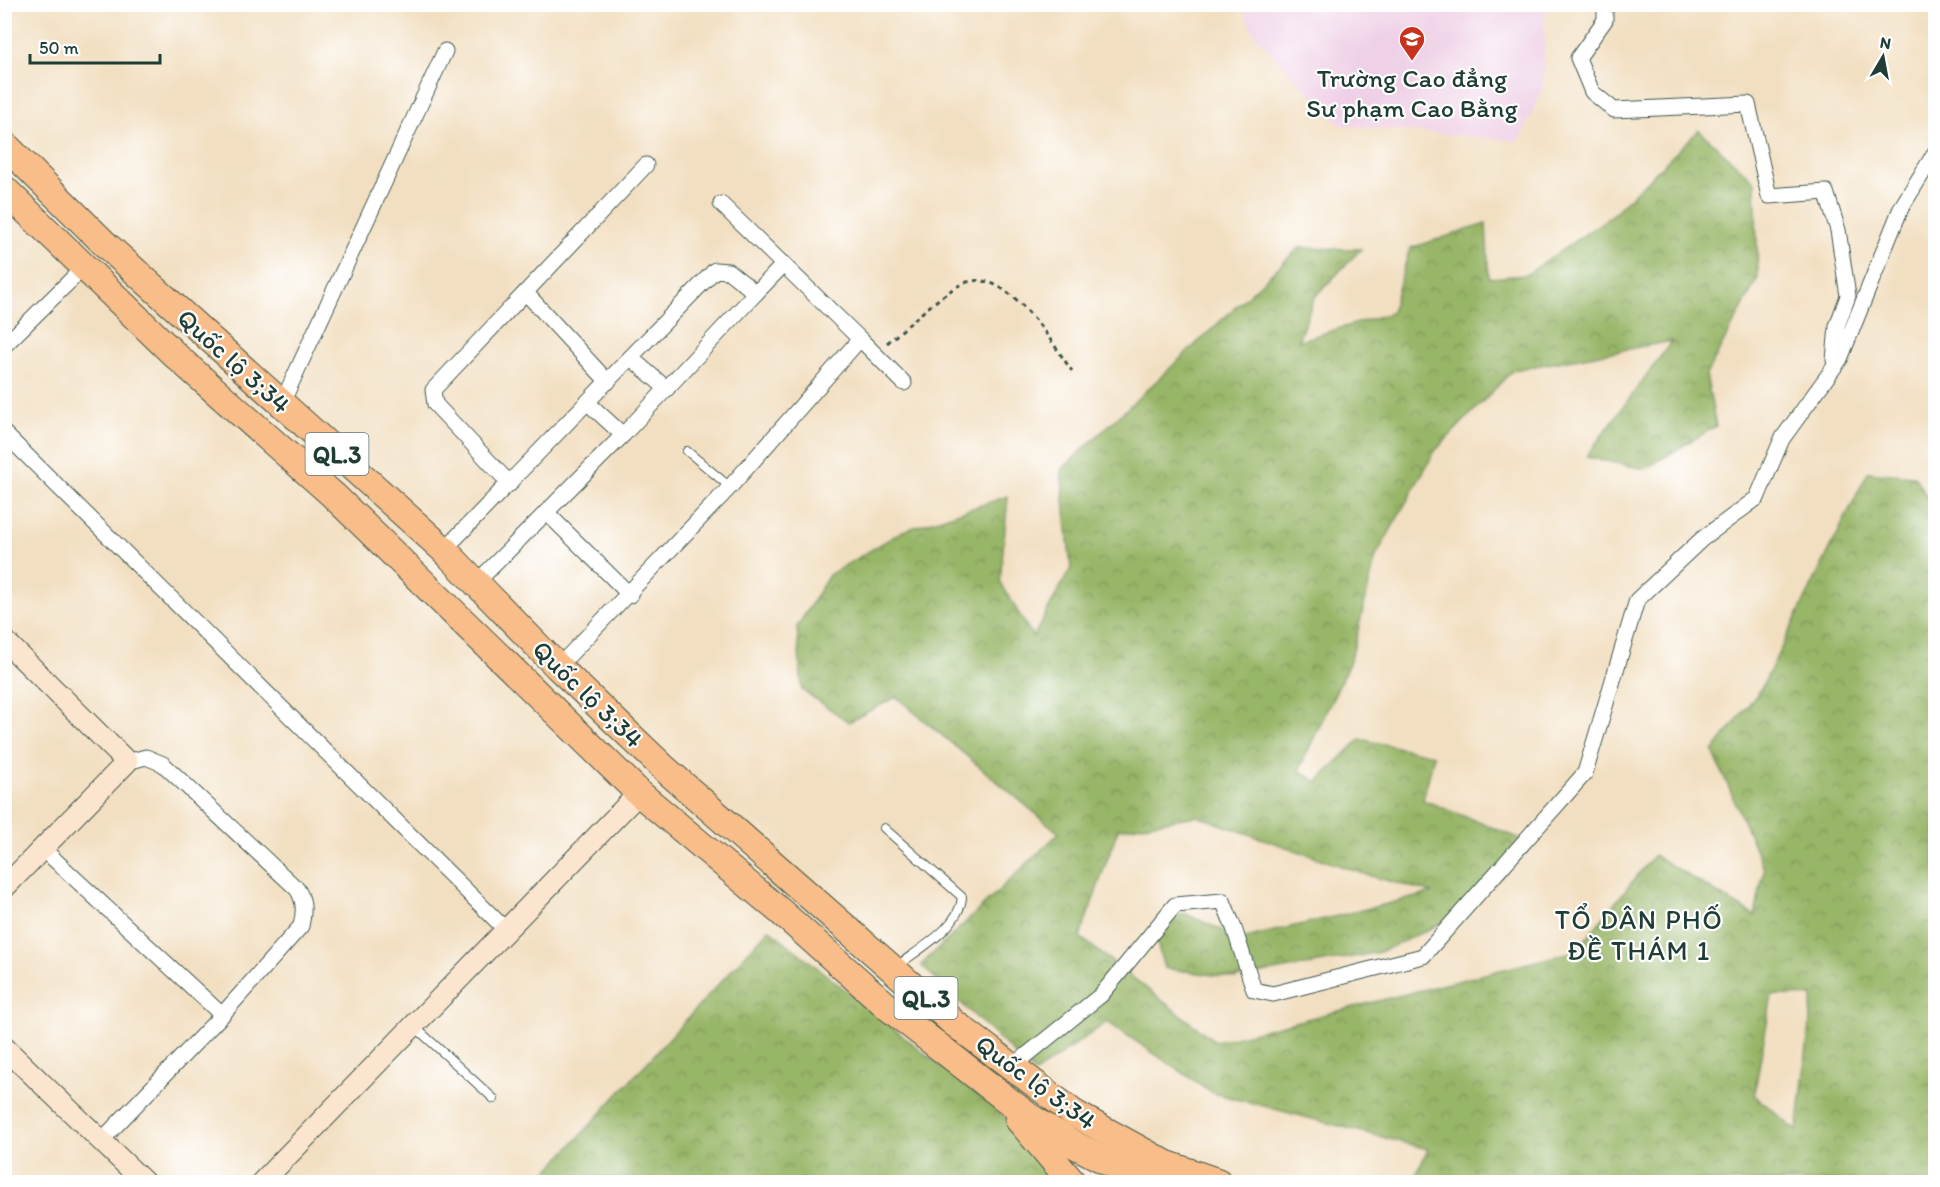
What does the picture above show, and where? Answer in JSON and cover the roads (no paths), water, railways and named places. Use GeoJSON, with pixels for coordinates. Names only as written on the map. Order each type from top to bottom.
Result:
{"type":"FeatureCollection","features":[{"type":"Feature","properties":{"kind":"highway","name":"Quốc lộ 3;34"},"geometry":{"type":"LineString","coordinates":[[4,144],[105,244],[444,550],[558,667],[665,769],[954,1023],[1075,1114],[1166,1164],[1218,1182]]}},
{"type":"Feature","properties":{"kind":"highway","name":"Quốc lộ 3;34"},"geometry":{"type":"LineString","coordinates":[[4,189],[177,357],[333,495],[639,793],[782,912],[888,1007],[1028,1116],[1077,1147],[1147,1182]]}},
{"type":"Feature","properties":{"kind":"highway"},"geometry":{"type":"LineString","coordinates":[[259,430],[282,403]]}},
{"type":"Feature","properties":{"kind":"highway"},"geometry":{"type":"LineString","coordinates":[[639,793],[665,769]]}},
{"type":"Feature","properties":{"kind":"highway"},"geometry":{"type":"LineString","coordinates":[[1012,1067],[1107,1182]]}},
{"type":"Feature","properties":{"kind":"highway"},"geometry":{"type":"LineString","coordinates":[[991,1087],[1072,1182]]}},
{"type":"Feature","properties":{"kind":"street"},"geometry":{"type":"LineString","coordinates":[[1605,4],[1605,20],[1578,58],[1592,92],[1614,110],[1748,104],[1769,196],[1826,192],[1838,230],[1848,296],[1837,326],[1834,367]]}},
{"type":"Feature","properties":{"kind":"street"},"geometry":{"type":"LineString","coordinates":[[282,403],[445,51]]}},
{"type":"Feature","properties":{"kind":"street"},"geometry":{"type":"LineString","coordinates":[[1012,1067],[1101,996],[1175,905],[1223,901],[1254,990],[1273,994],[1423,956],[1585,773],[1637,600],[1702,539],[1757,498],[1782,439],[1840,358],[1900,208],[1935,151]]}},
{"type":"Feature","properties":{"kind":"street"},"geometry":{"type":"LineString","coordinates":[[510,484],[435,404],[433,395],[436,386],[646,165]]}},
{"type":"Feature","properties":{"kind":"street"},"geometry":{"type":"LineString","coordinates":[[721,204],[904,383]]}},
{"type":"Feature","properties":{"kind":"street"},"geometry":{"type":"LineString","coordinates":[[476,582],[623,435],[784,264]]}},
{"type":"Feature","properties":{"kind":"street"},"geometry":{"type":"LineString","coordinates":[[4,346],[84,267]]}},
{"type":"Feature","properties":{"kind":"street"},"geometry":{"type":"LineString","coordinates":[[444,550],[715,270],[728,270],[756,293]]}},
{"type":"Feature","properties":{"kind":"street"},"geometry":{"type":"LineString","coordinates":[[526,293],[609,382]]}},
{"type":"Feature","properties":{"kind":"street"},"geometry":{"type":"LineString","coordinates":[[558,667],[630,595],[730,487],[860,339]]}},
{"type":"Feature","properties":{"kind":"street"},"geometry":{"type":"LineString","coordinates":[[631,358],[667,388]]}},
{"type":"Feature","properties":{"kind":"street"},"geometry":{"type":"LineString","coordinates":[[588,403],[623,435]]}},
{"type":"Feature","properties":{"kind":"street"},"geometry":{"type":"LineString","coordinates":[[4,434],[507,931]]}},
{"type":"Feature","properties":{"kind":"street"},"geometry":{"type":"LineString","coordinates":[[546,512],[630,595]]}},
{"type":"Feature","properties":{"kind":"street"},"geometry":{"type":"LineString","coordinates":[[4,640],[127,762]]}},
{"type":"Feature","properties":{"kind":"street"},"geometry":{"type":"LineString","coordinates":[[4,888],[127,762],[146,757],[163,764],[303,897],[303,915],[300,926],[222,1015],[101,1141]]}},
{"type":"Feature","properties":{"kind":"street"},"geometry":{"type":"LineString","coordinates":[[262,1182],[639,793]]}},
{"type":"Feature","properties":{"kind":"street"},"geometry":{"type":"LineString","coordinates":[[43,849],[222,1015]]}},
{"type":"Feature","properties":{"kind":"street"},"geometry":{"type":"LineString","coordinates":[[4,1047],[144,1182]]}},
{"type":"Feature","properties":{"kind":"lane"},"geometry":{"type":"LineString","coordinates":[[687,451],[730,487]]}},
{"type":"Feature","properties":{"kind":"lane"},"geometry":{"type":"LineString","coordinates":[[884,828],[962,897],[961,907],[944,930],[894,968]]}},
{"type":"Feature","properties":{"kind":"lane"},"geometry":{"type":"LineString","coordinates":[[414,1026],[494,1099]]}},
{"type":"Feature","properties":{"kind":"place","name":"Trường Cao đẳng Sư phạm Cao Bằng"},"geometry":{"type":"Point","coordinates":[1412,62]}},
{"type":"Feature","properties":{"kind":"district","name":"TỔ DÂN PHỐ ĐỀ THÁM 1"},"geometry":{"type":"Point","coordinates":[1639,934]}}]}
